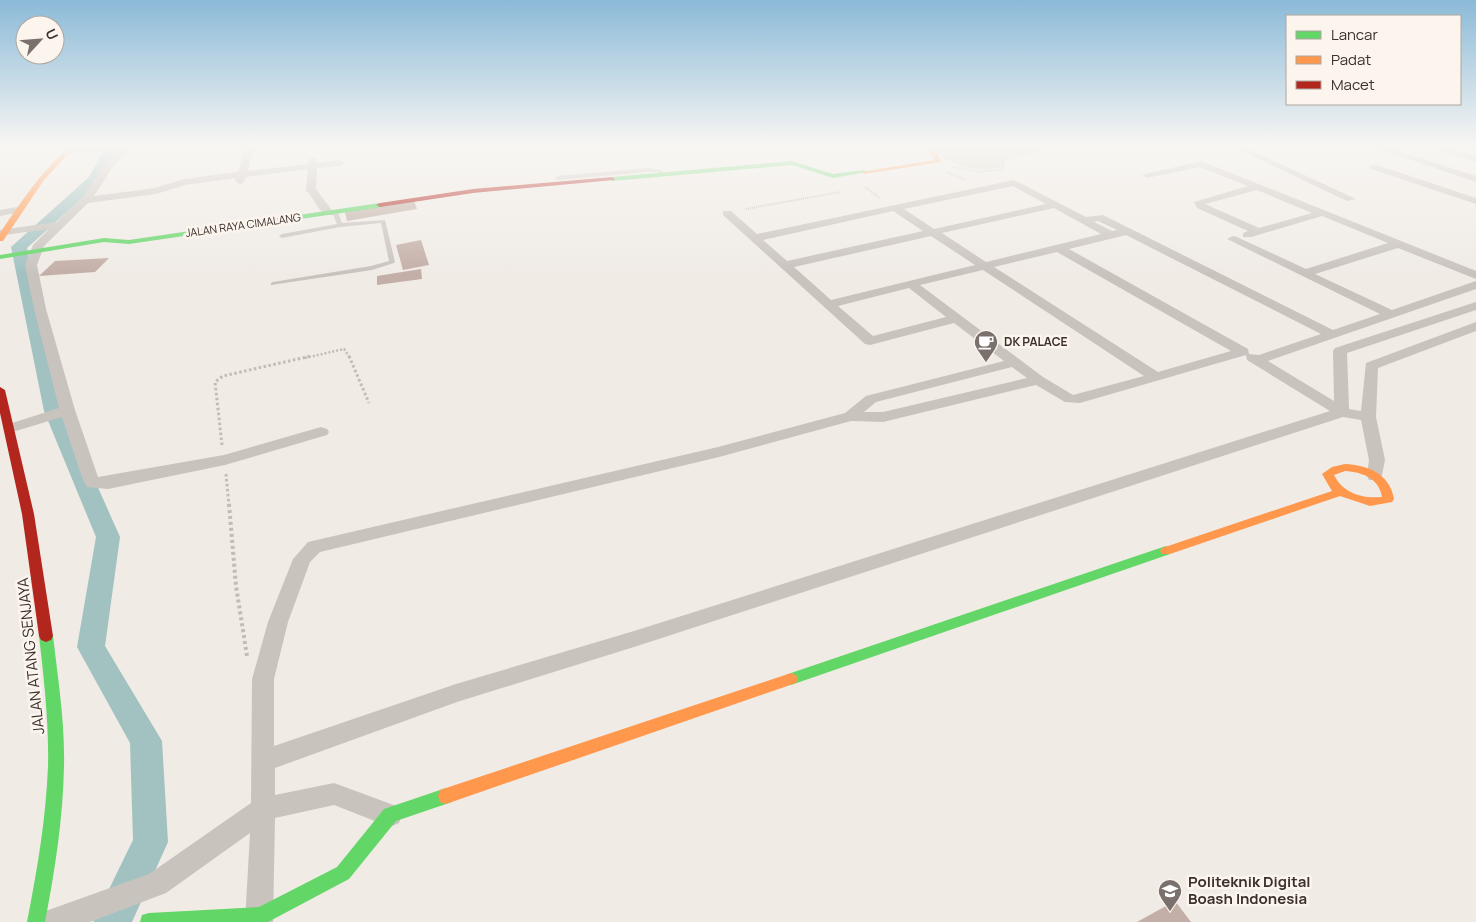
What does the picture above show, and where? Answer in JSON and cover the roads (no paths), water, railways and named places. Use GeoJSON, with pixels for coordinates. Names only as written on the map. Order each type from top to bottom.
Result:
{"type":"FeatureCollection","features":[{"type":"Feature","properties":{"kind":"street"},"geometry":{"type":"LineString","coordinates":[[2,235],[33,188]]}},
{"type":"Feature","properties":{"kind":"street"},"geometry":{"type":"LineString","coordinates":[[92,188],[84,200],[33,252],[31,271],[63,411],[93,484],[108,483],[224,460],[321,432]]}},
{"type":"Feature","properties":{"kind":"street"},"geometry":{"type":"LineString","coordinates":[[84,200],[163,188]]}},
{"type":"Feature","properties":{"kind":"street"},"geometry":{"type":"LineString","coordinates":[[311,188],[318,196],[322,207],[332,213]]}},
{"type":"Feature","properties":{"kind":"street","name":"JALAN RAYA CIMALANG"},"geometry":{"type":"LineString","coordinates":[[3,256],[104,240],[129,242],[473,192],[516,188]]}},
{"type":"Feature","properties":{"kind":"street"},"geometry":{"type":"LineString","coordinates":[[755,238],[992,188]]}},
{"type":"Feature","properties":{"kind":"street"},"geometry":{"type":"LineString","coordinates":[[1023,188],[1111,235]]}},
{"type":"Feature","properties":{"kind":"street"},"geometry":{"type":"LineString","coordinates":[[1253,188],[1199,202],[1200,206],[1258,232]]}},
{"type":"Feature","properties":{"kind":"street"},"geometry":{"type":"LineString","coordinates":[[1260,188],[1476,275]]}},
{"type":"Feature","properties":{"kind":"street"},"geometry":{"type":"LineString","coordinates":[[1329,188],[1351,198]]}},
{"type":"Feature","properties":{"kind":"street"},"geometry":{"type":"LineString","coordinates":[[1437,188],[1476,201]]}},
{"type":"Feature","properties":{"kind":"street"},"geometry":{"type":"LineString","coordinates":[[785,265],[1055,205]]}},
{"type":"Feature","properties":{"kind":"street"},"geometry":{"type":"LineString","coordinates":[[895,208],[1158,378]]}},
{"type":"Feature","properties":{"kind":"street"},"geometry":{"type":"LineString","coordinates":[[0,213],[17,210]]}},
{"type":"Feature","properties":{"kind":"street"},"geometry":{"type":"LineString","coordinates":[[727,213],[870,341],[956,318]]}},
{"type":"Feature","properties":{"kind":"street"},"geometry":{"type":"LineString","coordinates":[[1322,213],[1233,239],[1391,314]]}},
{"type":"Feature","properties":{"kind":"street"},"geometry":{"type":"LineString","coordinates":[[1085,221],[1099,217],[1331,334]]}},
{"type":"Feature","properties":{"kind":"street"},"geometry":{"type":"LineString","coordinates":[[2,235],[20,230],[58,225]]}},
{"type":"Feature","properties":{"kind":"street"},"geometry":{"type":"LineString","coordinates":[[829,304],[1127,231]]}},
{"type":"Feature","properties":{"kind":"street"},"geometry":{"type":"LineString","coordinates":[[1305,273],[1398,244]]}},
{"type":"Feature","properties":{"kind":"street"},"geometry":{"type":"LineString","coordinates":[[1059,248],[1258,360],[1342,412],[1368,417]]}},
{"type":"Feature","properties":{"kind":"street"},"geometry":{"type":"LineString","coordinates":[[912,284],[1038,380],[1070,399],[1080,399],[1158,378],[1243,352]]}},
{"type":"Feature","properties":{"kind":"street"},"geometry":{"type":"LineString","coordinates":[[1258,360],[1476,285]]}},
{"type":"Feature","properties":{"kind":"street"},"geometry":{"type":"LineString","coordinates":[[1342,412],[1340,351],[1476,306]]}},
{"type":"Feature","properties":{"kind":"street"},"geometry":{"type":"LineString","coordinates":[[1375,476],[1377,460],[1368,417],[1371,366],[1476,326]]}},
{"type":"Feature","properties":{"kind":"street"},"geometry":{"type":"LineString","coordinates":[[850,416],[871,399],[1015,362]]}},
{"type":"Feature","properties":{"kind":"street"},"geometry":{"type":"LineString","coordinates":[[260,919],[263,809],[263,679],[278,622],[302,559],[314,547],[719,452],[850,416],[884,417],[1038,380]]}},
{"type":"Feature","properties":{"kind":"street","name":"JALAN ATANG SENJAYA"},"geometry":{"type":"LineString","coordinates":[[0,390],[17,426],[55,726],[56,769],[48,852],[36,922]]}},
{"type":"Feature","properties":{"kind":"street"},"geometry":{"type":"LineString","coordinates":[[17,426],[63,411]]}},
{"type":"Feature","properties":{"kind":"street"},"geometry":{"type":"LineString","coordinates":[[263,761],[456,693],[643,636],[1342,412]]}},
{"type":"Feature","properties":{"kind":"street"},"geometry":{"type":"LineString","coordinates":[[1336,467],[1355,468],[1375,476],[1388,488],[1390,494],[1388,499],[1382,502],[1368,502],[1341,492],[1329,480],[1328,474],[1336,467]]}},
{"type":"Feature","properties":{"kind":"street"},"geometry":{"type":"LineString","coordinates":[[150,921],[260,919],[343,873],[390,815],[1341,492]]}},
{"type":"Feature","properties":{"kind":"street"},"geometry":{"type":"LineString","coordinates":[[53,922],[157,884],[263,809],[334,794],[390,815]]}},
{"type":"Feature","properties":{"kind":"lane"},"geometry":{"type":"LineString","coordinates":[[332,213],[340,225]]}},
{"type":"Feature","properties":{"kind":"lane"},"geometry":{"type":"LineString","coordinates":[[273,284],[372,268],[392,262],[383,221],[340,225],[282,236]]}},
{"type":"Feature","properties":{"kind":"waterway"},"geometry":{"type":"LineString","coordinates":[[85,188],[19,247],[54,411],[108,537],[91,647],[146,741],[151,842],[112,922]]}},
{"type":"Feature","properties":{"kind":"place","name":"DK PALACE"},"geometry":{"type":"Point","coordinates":[986,363]}},
{"type":"Feature","properties":{"kind":"place","name":"Politeknik Digital Boash Indonesia"},"geometry":{"type":"Point","coordinates":[1170,912]}}]}
